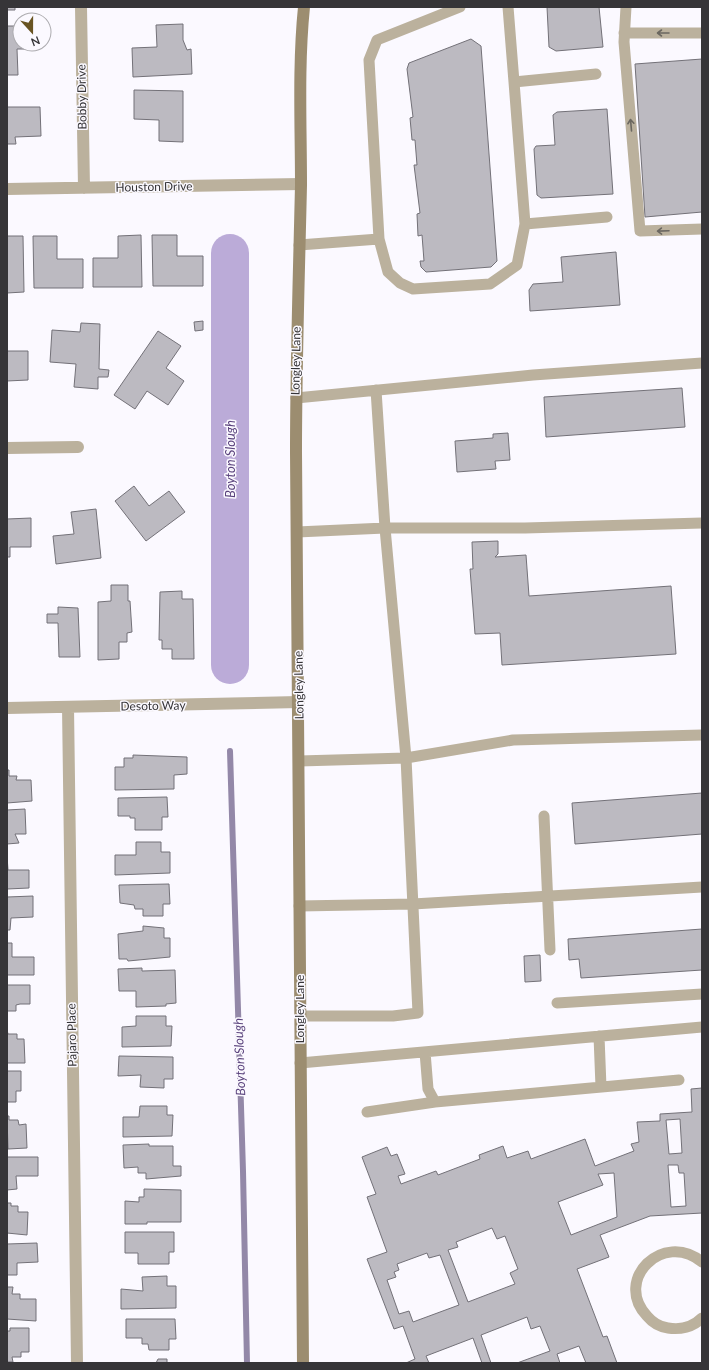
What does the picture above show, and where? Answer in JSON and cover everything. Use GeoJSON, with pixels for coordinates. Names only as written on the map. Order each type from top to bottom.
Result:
{"type":"FeatureCollection","features":[{"type":"Feature","properties":{"kind":"main road","name":"Longley Lane"},"geometry":{"type":"LineString","coordinates":[[303,1363],[296,398],[301,184],[300,46],[304,7]]}},
{"type":"Feature","properties":{"kind":"street","name":"Bobby Drive"},"geometry":{"type":"LineString","coordinates":[[81,7],[84,188]]}},
{"type":"Feature","properties":{"kind":"street","name":"Houston Drive"},"geometry":{"type":"LineString","coordinates":[[7,189],[301,184]]}},
{"type":"Feature","properties":{"kind":"street"},"geometry":{"type":"LineString","coordinates":[[7,448],[78,447]]}},
{"type":"Feature","properties":{"kind":"street","name":"Desoto Way"},"geometry":{"type":"LineString","coordinates":[[7,708],[299,702]]}},
{"type":"Feature","properties":{"kind":"street","name":"Pajaro Place"},"geometry":{"type":"LineString","coordinates":[[68,707],[77,1363]]}},
{"type":"Feature","properties":{"kind":"lane"},"geometry":{"type":"LineString","coordinates":[[460,7],[376,40],[369,60],[379,239],[388,272],[400,283],[413,289],[490,284],[517,265],[525,224],[508,7]]}},
{"type":"Feature","properties":{"kind":"lane"},"geometry":{"type":"LineString","coordinates":[[626,7],[624,33],[640,231],[702,229]]}},
{"type":"Feature","properties":{"kind":"lane"},"geometry":{"type":"LineString","coordinates":[[624,33],[702,32]]}},
{"type":"Feature","properties":{"kind":"lane"},"geometry":{"type":"LineString","coordinates":[[514,82],[596,74]]}},
{"type":"Feature","properties":{"kind":"lane"},"geometry":{"type":"LineString","coordinates":[[525,224],[607,217]]}},
{"type":"Feature","properties":{"kind":"lane"},"geometry":{"type":"LineString","coordinates":[[299,244],[379,239]]}},
{"type":"Feature","properties":{"kind":"lane"},"geometry":{"type":"LineString","coordinates":[[296,398],[533,375],[702,363]]}},
{"type":"Feature","properties":{"kind":"lane"},"geometry":{"type":"LineString","coordinates":[[300,1016],[393,1016],[418,1013],[406,758],[385,528],[376,390]]}},
{"type":"Feature","properties":{"kind":"lane"},"geometry":{"type":"LineString","coordinates":[[297,532],[385,528],[525,528],[702,523]]}},
{"type":"Feature","properties":{"kind":"lane"},"geometry":{"type":"LineString","coordinates":[[299,761],[406,758],[513,740],[702,735]]}},
{"type":"Feature","properties":{"kind":"lane"},"geometry":{"type":"LineString","coordinates":[[544,816],[550,950]]}},
{"type":"Feature","properties":{"kind":"lane"},"geometry":{"type":"LineString","coordinates":[[299,906],[413,904],[702,886]]}},
{"type":"Feature","properties":{"kind":"lane"},"geometry":{"type":"LineString","coordinates":[[557,1003],[702,994]]}},
{"type":"Feature","properties":{"kind":"lane"},"geometry":{"type":"LineString","coordinates":[[300,1063],[702,1027]]}},
{"type":"Feature","properties":{"kind":"lane"},"geometry":{"type":"LineString","coordinates":[[599,1036],[601,1087]]}},
{"type":"Feature","properties":{"kind":"lane"},"geometry":{"type":"LineString","coordinates":[[425,1052],[428,1089],[436,1102]]}},
{"type":"Feature","properties":{"kind":"lane"},"geometry":{"type":"LineString","coordinates":[[367,1112],[436,1102],[679,1080]]}},
{"type":"Feature","properties":{"kind":"lane"},"geometry":{"type":"LineString","coordinates":[[702,1262],[695,1256],[683,1252],[670,1251],[658,1254],[644,1267],[640,1273],[636,1286],[637,1299],[642,1311],[651,1321],[663,1327],[676,1329],[689,1326],[702,1319]]}},
{"type":"Feature","properties":{"kind":"building"},"geometry":{"type":"Polygon","coordinates":[[[7,7],[15,7],[15,10],[7,10],[7,7]]]}},
{"type":"Feature","properties":{"kind":"building"},"geometry":{"type":"Polygon","coordinates":[[[547,7],[599,7],[603,47],[556,51],[549,47],[547,7]]]}},
{"type":"Feature","properties":{"kind":"building"},"geometry":{"type":"Polygon","coordinates":[[[183,24],[183,40],[187,50],[191,49],[192,74],[133,77],[132,48],[157,47],[156,25],[183,24]]]}},
{"type":"Feature","properties":{"kind":"building"},"geometry":{"type":"Polygon","coordinates":[[[7,26],[12,26],[12,52],[17,52],[18,75],[7,75],[7,26]]]}},
{"type":"Feature","properties":{"kind":"building"},"geometry":{"type":"Polygon","coordinates":[[[471,39],[481,46],[497,261],[491,267],[426,272],[421,267],[420,261],[424,261],[422,235],[418,236],[417,214],[420,213],[414,165],[417,165],[415,140],[412,140],[410,118],[413,117],[407,69],[409,63],[471,39]]]}},
{"type":"Feature","properties":{"kind":"building"},"geometry":{"type":"Polygon","coordinates":[[[702,59],[702,212],[645,217],[635,64],[702,59]]]}},
{"type":"Feature","properties":{"kind":"building"},"geometry":{"type":"Polygon","coordinates":[[[134,90],[183,91],[183,142],[159,141],[159,120],[134,119],[134,90]]]}},
{"type":"Feature","properties":{"kind":"building"},"geometry":{"type":"Polygon","coordinates":[[[7,107],[40,107],[41,136],[15,137],[16,144],[7,144],[7,107]]]}},
{"type":"Feature","properties":{"kind":"building"},"geometry":{"type":"Polygon","coordinates":[[[607,109],[613,194],[541,198],[537,195],[534,149],[536,146],[555,145],[553,115],[557,112],[607,109]]]}},
{"type":"Feature","properties":{"kind":"building"},"geometry":{"type":"Polygon","coordinates":[[[141,235],[142,287],[93,287],[93,258],[118,258],[118,236],[141,235]]]}},
{"type":"Feature","properties":{"kind":"building"},"geometry":{"type":"Polygon","coordinates":[[[152,235],[177,235],[177,256],[203,256],[203,286],[153,286],[152,235]]]}},
{"type":"Feature","properties":{"kind":"building"},"geometry":{"type":"Polygon","coordinates":[[[7,236],[23,236],[24,292],[7,293],[7,236]]]}},
{"type":"Feature","properties":{"kind":"building"},"geometry":{"type":"Polygon","coordinates":[[[33,236],[57,236],[57,259],[83,259],[83,288],[34,288],[33,236]]]}},
{"type":"Feature","properties":{"kind":"building"},"geometry":{"type":"Polygon","coordinates":[[[616,252],[620,305],[530,311],[529,290],[533,284],[563,282],[561,257],[616,252]]]}},
{"type":"Feature","properties":{"kind":"building"},"geometry":{"type":"Polygon","coordinates":[[[203,321],[203,330],[195,331],[194,322],[203,321]]]}},
{"type":"Feature","properties":{"kind":"building"},"geometry":{"type":"Polygon","coordinates":[[[81,323],[100,324],[99,369],[109,370],[108,377],[98,377],[98,389],[74,387],[76,364],[50,362],[52,330],[80,332],[81,323]]]}},
{"type":"Feature","properties":{"kind":"building"},"geometry":{"type":"Polygon","coordinates":[[[158,331],[181,346],[166,368],[184,381],[168,405],[147,391],[135,409],[114,395],[158,331]]]}},
{"type":"Feature","properties":{"kind":"building"},"geometry":{"type":"Polygon","coordinates":[[[7,351],[28,351],[28,380],[7,381],[7,351]]]}},
{"type":"Feature","properties":{"kind":"building"},"geometry":{"type":"Polygon","coordinates":[[[682,388],[685,427],[546,437],[544,397],[682,388]]]}},
{"type":"Feature","properties":{"kind":"building"},"geometry":{"type":"Polygon","coordinates":[[[508,433],[510,460],[495,461],[496,469],[457,472],[455,441],[493,438],[493,434],[508,433]]]}},
{"type":"Feature","properties":{"kind":"building"},"geometry":{"type":"Polygon","coordinates":[[[134,486],[149,506],[169,491],[185,512],[146,541],[115,501],[134,486]]]}},
{"type":"Feature","properties":{"kind":"building"},"geometry":{"type":"Polygon","coordinates":[[[96,509],[101,558],[56,564],[53,536],[74,534],[71,512],[96,509]]]}},
{"type":"Feature","properties":{"kind":"building"},"geometry":{"type":"Polygon","coordinates":[[[31,518],[31,547],[10,547],[10,557],[7,557],[7,519],[31,518]]]}},
{"type":"Feature","properties":{"kind":"building"},"geometry":{"type":"Polygon","coordinates":[[[498,541],[498,554],[495,557],[526,555],[529,596],[671,586],[676,654],[502,665],[500,633],[475,634],[470,569],[473,569],[472,542],[498,541]]]}},
{"type":"Feature","properties":{"kind":"building"},"geometry":{"type":"Polygon","coordinates":[[[111,585],[128,585],[128,601],[130,601],[132,632],[127,633],[127,642],[119,642],[119,659],[98,660],[98,602],[111,601],[111,585]]]}},
{"type":"Feature","properties":{"kind":"building"},"geometry":{"type":"Polygon","coordinates":[[[182,591],[182,599],[193,599],[194,659],[172,659],[172,649],[162,649],[162,640],[159,640],[160,592],[182,591]]]}},
{"type":"Feature","properties":{"kind":"building"},"geometry":{"type":"Polygon","coordinates":[[[58,607],[78,608],[80,657],[59,657],[58,623],[47,623],[47,614],[58,614],[58,607]]]}},
{"type":"Feature","properties":{"kind":"building"},"geometry":{"type":"Polygon","coordinates":[[[133,755],[187,757],[187,774],[174,775],[174,789],[115,790],[115,767],[124,767],[124,758],[133,758],[133,755]]]}},
{"type":"Feature","properties":{"kind":"building"},"geometry":{"type":"Polygon","coordinates":[[[7,770],[9,770],[9,776],[17,776],[16,780],[31,780],[32,801],[7,803],[7,770]]]}},
{"type":"Feature","properties":{"kind":"building"},"geometry":{"type":"Polygon","coordinates":[[[702,793],[702,834],[575,844],[572,803],[702,793]]]}},
{"type":"Feature","properties":{"kind":"building"},"geometry":{"type":"Polygon","coordinates":[[[167,797],[168,817],[162,817],[162,830],[135,830],[135,818],[130,818],[130,816],[118,816],[118,798],[167,797]]]}},
{"type":"Feature","properties":{"kind":"building"},"geometry":{"type":"Polygon","coordinates":[[[25,809],[26,834],[15,834],[19,843],[7,844],[7,810],[25,809]]]}},
{"type":"Feature","properties":{"kind":"building"},"geometry":{"type":"Polygon","coordinates":[[[136,842],[161,842],[161,852],[170,852],[170,873],[115,875],[115,855],[136,855],[136,842]]]}},
{"type":"Feature","properties":{"kind":"building"},"geometry":{"type":"Polygon","coordinates":[[[7,856],[8,870],[29,870],[29,888],[7,889],[7,856]]]}},
{"type":"Feature","properties":{"kind":"building"},"geometry":{"type":"Polygon","coordinates":[[[169,884],[170,904],[163,904],[163,916],[143,916],[143,909],[135,909],[134,905],[120,903],[119,885],[169,884]]]}},
{"type":"Feature","properties":{"kind":"building"},"geometry":{"type":"Polygon","coordinates":[[[33,896],[33,917],[11,918],[10,930],[7,930],[7,897],[33,896]]]}},
{"type":"Feature","properties":{"kind":"building"},"geometry":{"type":"Polygon","coordinates":[[[143,926],[164,928],[164,938],[170,938],[170,957],[128,961],[127,959],[119,959],[118,934],[143,931],[143,926]]]}},
{"type":"Feature","properties":{"kind":"building"},"geometry":{"type":"Polygon","coordinates":[[[702,929],[702,970],[581,978],[579,959],[569,960],[568,939],[702,929]]]}},
{"type":"Feature","properties":{"kind":"building"},"geometry":{"type":"Polygon","coordinates":[[[7,943],[12,943],[12,957],[34,957],[34,975],[7,975],[7,943]]]}},
{"type":"Feature","properties":{"kind":"building"},"geometry":{"type":"Polygon","coordinates":[[[540,955],[541,981],[525,982],[524,956],[540,955]]]}},
{"type":"Feature","properties":{"kind":"building"},"geometry":{"type":"Polygon","coordinates":[[[142,968],[142,971],[175,970],[176,1003],[166,1004],[166,1006],[136,1007],[136,991],[119,991],[118,969],[142,968]]]}},
{"type":"Feature","properties":{"kind":"building"},"geometry":{"type":"Polygon","coordinates":[[[7,985],[30,985],[30,1004],[16,1005],[16,1011],[7,1011],[7,985]]]}},
{"type":"Feature","properties":{"kind":"building"},"geometry":{"type":"Polygon","coordinates":[[[136,1016],[166,1016],[166,1026],[172,1026],[171,1046],[122,1047],[122,1027],[136,1026],[136,1016]]]}},
{"type":"Feature","properties":{"kind":"building"},"geometry":{"type":"Polygon","coordinates":[[[7,1030],[8,1034],[17,1034],[17,1039],[24,1039],[25,1063],[7,1063],[7,1030]]]}},
{"type":"Feature","properties":{"kind":"building"},"geometry":{"type":"Polygon","coordinates":[[[119,1056],[173,1057],[173,1079],[164,1079],[164,1088],[140,1087],[141,1075],[118,1076],[119,1056]]]}},
{"type":"Feature","properties":{"kind":"building"},"geometry":{"type":"Polygon","coordinates":[[[7,1071],[21,1071],[21,1091],[16,1091],[16,1102],[7,1102],[7,1071]]]}},
{"type":"Feature","properties":{"kind":"building"},"geometry":{"type":"Polygon","coordinates":[[[702,1088],[702,1213],[650,1216],[600,1235],[609,1257],[577,1269],[603,1337],[607,1336],[617,1363],[586,1363],[579,1346],[557,1354],[560,1363],[517,1363],[550,1351],[540,1326],[531,1329],[527,1317],[481,1335],[491,1363],[482,1363],[473,1338],[426,1356],[429,1363],[406,1363],[415,1359],[403,1326],[394,1329],[367,1259],[387,1252],[367,1197],[376,1194],[362,1157],[387,1147],[391,1156],[397,1154],[405,1174],[398,1176],[401,1184],[436,1171],[438,1175],[480,1159],[479,1155],[503,1146],[507,1158],[528,1151],[531,1159],[585,1139],[595,1166],[634,1151],[631,1144],[639,1142],[637,1122],[660,1121],[660,1114],[692,1112],[691,1089],[702,1088]],[[680,1119],[666,1120],[669,1154],[682,1153],[680,1119]],[[668,1165],[671,1207],[686,1206],[684,1173],[679,1173],[678,1165],[668,1165]],[[614,1173],[598,1174],[603,1185],[558,1202],[571,1235],[617,1217],[614,1173]],[[492,1228],[456,1242],[458,1247],[448,1250],[468,1302],[515,1284],[510,1273],[518,1269],[505,1236],[497,1239],[492,1228]],[[427,1253],[397,1264],[399,1270],[394,1272],[396,1277],[387,1280],[399,1314],[409,1311],[413,1322],[459,1305],[440,1255],[429,1258],[427,1253]]]}},
{"type":"Feature","properties":{"kind":"building"},"geometry":{"type":"Polygon","coordinates":[[[140,1106],[167,1106],[167,1115],[173,1115],[172,1136],[123,1137],[123,1117],[139,1117],[140,1106]]]}},
{"type":"Feature","properties":{"kind":"building"},"geometry":{"type":"Polygon","coordinates":[[[7,1116],[9,1116],[9,1120],[18,1120],[19,1125],[26,1124],[27,1148],[8,1149],[7,1116]]]}},
{"type":"Feature","properties":{"kind":"building"},"geometry":{"type":"Polygon","coordinates":[[[149,1144],[149,1146],[173,1146],[173,1166],[181,1166],[181,1176],[146,1179],[146,1173],[138,1173],[138,1167],[124,1168],[123,1145],[149,1144]]]}},
{"type":"Feature","properties":{"kind":"building"},"geometry":{"type":"Polygon","coordinates":[[[7,1157],[38,1157],[38,1176],[16,1176],[17,1189],[7,1190],[7,1157]]]}},
{"type":"Feature","properties":{"kind":"building"},"geometry":{"type":"Polygon","coordinates":[[[144,1189],[181,1190],[181,1222],[147,1222],[147,1224],[125,1224],[125,1201],[139,1202],[139,1197],[144,1197],[144,1189]]]}},
{"type":"Feature","properties":{"kind":"building"},"geometry":{"type":"Polygon","coordinates":[[[7,1203],[11,1203],[11,1206],[18,1206],[18,1212],[28,1212],[27,1235],[7,1233],[7,1203]]]}},
{"type":"Feature","properties":{"kind":"building"},"geometry":{"type":"Polygon","coordinates":[[[125,1232],[174,1232],[174,1252],[169,1252],[169,1264],[138,1264],[138,1253],[125,1253],[125,1232]]]}},
{"type":"Feature","properties":{"kind":"building"},"geometry":{"type":"Polygon","coordinates":[[[37,1243],[38,1262],[17,1263],[17,1275],[7,1275],[7,1244],[37,1243]]]}},
{"type":"Feature","properties":{"kind":"building"},"geometry":{"type":"Polygon","coordinates":[[[167,1276],[167,1286],[176,1286],[176,1308],[121,1309],[121,1289],[143,1291],[142,1277],[167,1276]]]}},
{"type":"Feature","properties":{"kind":"building"},"geometry":{"type":"Polygon","coordinates":[[[7,1287],[13,1287],[12,1294],[20,1294],[20,1299],[36,1299],[36,1321],[7,1319],[7,1287]]]}},
{"type":"Feature","properties":{"kind":"building"},"geometry":{"type":"Polygon","coordinates":[[[126,1319],[175,1319],[176,1339],[169,1339],[169,1350],[149,1350],[148,1344],[142,1344],[142,1338],[126,1338],[126,1319]]]}},
{"type":"Feature","properties":{"kind":"building"},"geometry":{"type":"Polygon","coordinates":[[[10,1328],[29,1328],[29,1352],[21,1352],[21,1357],[12,1357],[13,1362],[7,1362],[7,1331],[10,1331],[10,1328]]]}},
{"type":"Feature","properties":{"kind":"building"},"geometry":{"type":"Polygon","coordinates":[[[158,1359],[167,1359],[167,1363],[156,1363],[158,1359]]]}},
{"type":"Feature","properties":{"kind":"waterway","name":"Boyton Slough"},"geometry":{"type":"LineString","coordinates":[[230,253],[230,665]]}},
{"type":"Feature","properties":{"kind":"waterway","name":"Boyton Slough"},"geometry":{"type":"LineString","coordinates":[[230,751],[243,1171],[247,1363]]}}]}
